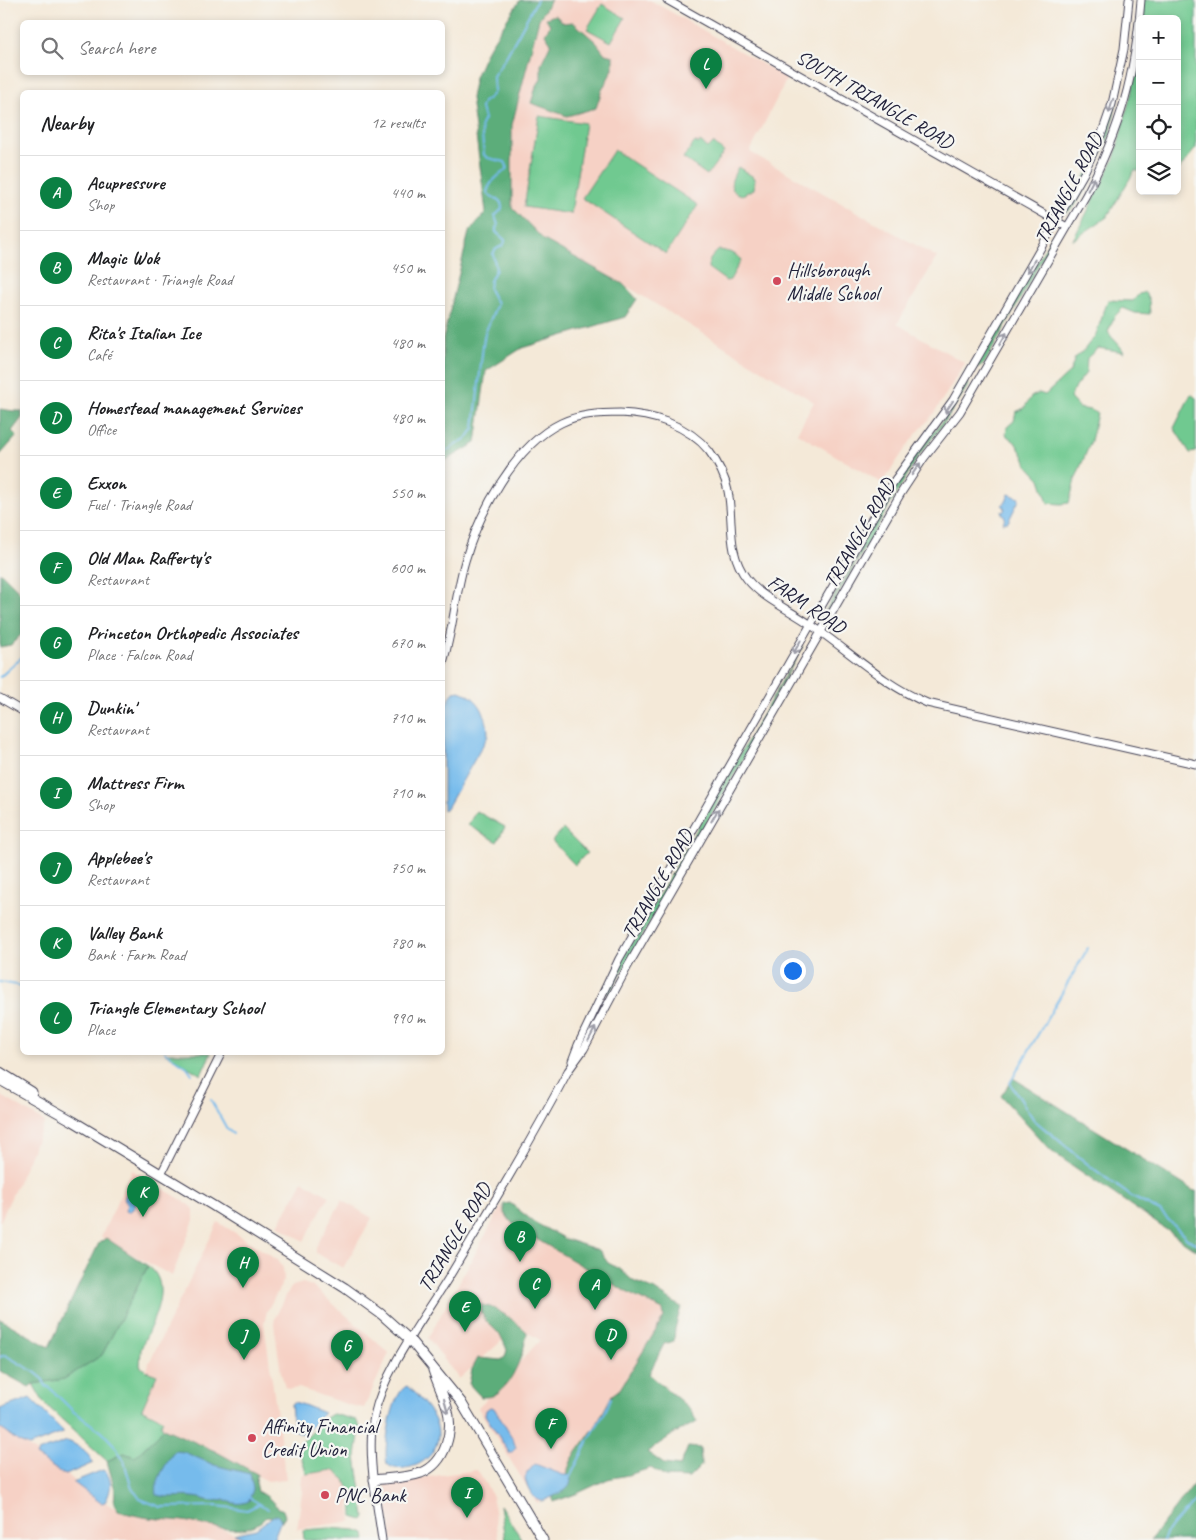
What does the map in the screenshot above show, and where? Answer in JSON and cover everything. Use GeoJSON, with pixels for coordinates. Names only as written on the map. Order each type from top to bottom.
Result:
{"type":"FeatureCollection","features":[{"type":"Feature","properties":{"kind":"highway"},"geometry":{"type":"LineString","coordinates":[[0,1072],[73,1121]]}},
{"type":"Feature","properties":{"kind":"highway"},"geometry":{"type":"LineString","coordinates":[[0,1080],[161,1174],[359,1297],[410,1340],[461,1402],[542,1540]]}},
{"type":"Feature","properties":{"kind":"highway"},"geometry":{"type":"LineString","coordinates":[[374,1480],[420,1473],[431,1467],[443,1453],[448,1435],[447,1407],[429,1361]]}},
{"type":"Feature","properties":{"kind":"street","name":"SOUTH TRIANGLE ROAD"},"geometry":{"type":"LineString","coordinates":[[667,0],[1067,226]]}},
{"type":"Feature","properties":{"kind":"street","name":"TRIANGLE ROAD"},"geometry":{"type":"LineString","coordinates":[[568,1071],[578,1045],[619,959],[810,624],[894,481],[953,400],[1084,173],[1102,133],[1123,58],[1129,0]]}},
{"type":"Feature","properties":{"kind":"street","name":"TRIANGLE ROAD"},"geometry":{"type":"LineString","coordinates":[[382,1540],[372,1450],[373,1417],[386,1382],[484,1219],[568,1071],[584,1049],[628,966],[820,631],[912,475],[964,404],[1103,161],[1119,121],[1135,59],[1141,0]]}},
{"type":"Feature","properties":{"kind":"street","name":"FARM ROAD"},"geometry":{"type":"LineString","coordinates":[[445,655],[472,539],[494,494],[517,461],[536,440],[563,422],[579,417],[605,413],[625,413],[663,421],[686,431],[708,450],[721,470],[728,490],[733,553],[740,569],[760,593],[810,624],[904,692],[926,703],[1196,764]]}},
{"type":"Feature","properties":{"kind":"street"},"geometry":{"type":"LineString","coordinates":[[0,698],[20,710]]}},
{"type":"Feature","properties":{"kind":"street"},"geometry":{"type":"LineString","coordinates":[[161,1174],[220,1055]]}},
{"type":"Feature","properties":{"kind":"shaded area"},"geometry":{"type":"Polygon","coordinates":[[[551,0],[650,0],[787,78],[750,152],[937,257],[897,324],[965,363],[935,412],[912,439],[882,483],[797,433],[814,402],[623,284],[544,240],[512,207],[512,125],[539,19],[551,0]]]}},
{"type":"Feature","properties":{"kind":"shaded area"},"geometry":{"type":"Polygon","coordinates":[[[0,1095],[45,1122],[0,1222],[0,1095]]]}},
{"type":"Feature","properties":{"kind":"shaded area"},"geometry":{"type":"Polygon","coordinates":[[[132,1170],[194,1209],[194,1220],[172,1276],[101,1237],[132,1170]]]}},
{"type":"Feature","properties":{"kind":"shaded area"},"geometry":{"type":"Polygon","coordinates":[[[303,1181],[329,1196],[304,1241],[278,1225],[303,1181]]]}},
{"type":"Feature","properties":{"kind":"shaded area"},"geometry":{"type":"Polygon","coordinates":[[[342,1200],[372,1218],[343,1268],[316,1253],[316,1247],[342,1200]]]}},
{"type":"Feature","properties":{"kind":"shaded area"},"geometry":{"type":"Polygon","coordinates":[[[501,1207],[673,1313],[563,1491],[537,1503],[478,1408],[540,1340],[482,1304],[506,1337],[459,1379],[428,1338],[501,1207]]]}},
{"type":"Feature","properties":{"kind":"shaded area"},"geometry":{"type":"Polygon","coordinates":[[[218,1222],[278,1260],[283,1268],[284,1280],[267,1311],[264,1323],[286,1479],[268,1481],[125,1412],[218,1222]]]}},
{"type":"Feature","properties":{"kind":"shaded area"},"geometry":{"type":"Polygon","coordinates":[[[303,1283],[314,1287],[389,1353],[364,1408],[349,1405],[299,1388],[289,1389],[285,1387],[281,1373],[274,1324],[275,1318],[289,1290],[293,1286],[303,1283]]]}},
{"type":"Feature","properties":{"kind":"shaded area"},"geometry":{"type":"Polygon","coordinates":[[[0,1427],[112,1507],[202,1522],[250,1540],[0,1540],[0,1427]]]}},
{"type":"Feature","properties":{"kind":"shaded area"},"geometry":{"type":"Polygon","coordinates":[[[345,1469],[352,1521],[297,1529],[302,1492],[301,1475],[345,1469]]]}},
{"type":"Feature","properties":{"kind":"shaded area"},"geometry":{"type":"Polygon","coordinates":[[[477,1470],[492,1495],[498,1540],[392,1540],[385,1483],[477,1470]]]}},
{"type":"Feature","properties":{"kind":"green space"},"geometry":{"type":"Polygon","coordinates":[[[520,0],[551,0],[539,19],[512,125],[512,207],[544,240],[623,284],[637,299],[625,317],[522,348],[486,371],[476,443],[445,461],[445,331],[469,232],[486,212],[471,98],[475,77],[487,50],[520,0]]]}},
{"type":"Feature","properties":{"kind":"green space"},"geometry":{"type":"Polygon","coordinates":[[[1142,0],[1196,0],[1196,148],[1181,167],[1181,15],[1141,15],[1142,0]]]}},
{"type":"Feature","properties":{"kind":"green space"},"geometry":{"type":"Polygon","coordinates":[[[602,4],[625,18],[611,42],[587,29],[602,4]]]}},
{"type":"Feature","properties":{"kind":"green space"},"geometry":{"type":"Polygon","coordinates":[[[555,15],[564,23],[573,22],[596,42],[605,54],[613,56],[613,69],[602,90],[596,108],[567,116],[531,103],[536,87],[541,79],[541,64],[551,43],[545,34],[550,25],[546,18],[555,15]]]}},
{"type":"Feature","properties":{"kind":"green space"},"geometry":{"type":"Polygon","coordinates":[[[1126,64],[1111,132],[1091,178],[1075,206],[1065,214],[1106,132],[1126,64]]]}},
{"type":"Feature","properties":{"kind":"green space"},"geometry":{"type":"Polygon","coordinates":[[[1136,75],[1136,170],[1107,217],[1073,240],[1114,159],[1136,75]]]}},
{"type":"Feature","properties":{"kind":"green space"},"geometry":{"type":"Polygon","coordinates":[[[539,116],[585,123],[571,214],[524,207],[539,116]]]}},
{"type":"Feature","properties":{"kind":"green space"},"geometry":{"type":"Polygon","coordinates":[[[695,142],[698,144],[700,142],[708,148],[713,143],[724,152],[707,175],[683,158],[695,142]]]}},
{"type":"Feature","properties":{"kind":"green space"},"geometry":{"type":"Polygon","coordinates":[[[614,150],[698,205],[666,254],[582,198],[614,150]]]}},
{"type":"Feature","properties":{"kind":"green space"},"geometry":{"type":"Polygon","coordinates":[[[738,167],[755,178],[754,189],[742,195],[733,190],[731,184],[738,167]]]}},
{"type":"Feature","properties":{"kind":"green space"},"geometry":{"type":"Polygon","coordinates":[[[1055,231],[1057,232],[984,364],[976,368],[1055,231]]]}},
{"type":"Feature","properties":{"kind":"green space"},"geometry":{"type":"Polygon","coordinates":[[[719,250],[731,253],[741,260],[730,280],[726,281],[708,268],[711,258],[719,250]]]}},
{"type":"Feature","properties":{"kind":"green space"},"geometry":{"type":"Polygon","coordinates":[[[1145,292],[1149,300],[1150,314],[1135,313],[1123,308],[1114,317],[1108,332],[1124,352],[1098,348],[1087,358],[1086,373],[1075,387],[1070,398],[1079,408],[1097,413],[1091,441],[1075,480],[1069,503],[1048,503],[1040,479],[1027,465],[1015,442],[1006,435],[1007,427],[1014,421],[1016,412],[1024,408],[1031,397],[1039,393],[1045,395],[1070,372],[1075,358],[1095,337],[1108,300],[1133,301],[1139,294],[1145,292]]]}},
{"type":"Feature","properties":{"kind":"green space"},"geometry":{"type":"Polygon","coordinates":[[[967,383],[969,384],[944,423],[919,455],[832,604],[824,613],[857,558],[863,541],[899,479],[944,419],[967,383]]]}},
{"type":"Feature","properties":{"kind":"green space"},"geometry":{"type":"Polygon","coordinates":[[[1191,394],[1196,398],[1196,452],[1190,453],[1174,428],[1191,394]]]}},
{"type":"Feature","properties":{"kind":"green space"},"geometry":{"type":"Polygon","coordinates":[[[0,409],[20,411],[20,421],[12,431],[17,436],[0,455],[0,409]]]}},
{"type":"Feature","properties":{"kind":"green space"},"geometry":{"type":"Polygon","coordinates":[[[0,572],[20,592],[20,636],[11,645],[0,647],[0,572]]]}},
{"type":"Feature","properties":{"kind":"green space"},"geometry":{"type":"Polygon","coordinates":[[[803,646],[772,702],[763,724],[609,994],[607,993],[616,970],[803,646]]]}},
{"type":"Feature","properties":{"kind":"green space"},"geometry":{"type":"Polygon","coordinates":[[[476,811],[505,827],[497,842],[468,825],[476,811]]]}},
{"type":"Feature","properties":{"kind":"green space"},"geometry":{"type":"Polygon","coordinates":[[[563,829],[587,853],[575,865],[552,841],[563,829]]]}},
{"type":"Feature","properties":{"kind":"green space"},"geometry":{"type":"Polygon","coordinates":[[[168,1055],[210,1055],[201,1075],[168,1055]]]}},
{"type":"Feature","properties":{"kind":"green space"},"geometry":{"type":"Polygon","coordinates":[[[1013,1078],[1196,1191],[1196,1250],[1051,1151],[1001,1096],[1013,1078]]]}},
{"type":"Feature","properties":{"kind":"green space"},"geometry":{"type":"Polygon","coordinates":[[[510,1203],[534,1222],[565,1239],[599,1250],[608,1263],[620,1269],[633,1281],[653,1289],[681,1307],[674,1341],[664,1344],[649,1374],[690,1409],[697,1422],[675,1433],[647,1452],[664,1464],[680,1466],[688,1447],[700,1448],[701,1466],[689,1478],[665,1477],[651,1468],[608,1479],[553,1502],[553,1494],[567,1482],[568,1469],[572,1459],[597,1424],[612,1395],[620,1389],[664,1317],[663,1310],[630,1294],[521,1230],[511,1222],[504,1212],[504,1204],[510,1203]]]}},
{"type":"Feature","properties":{"kind":"green space"},"geometry":{"type":"Polygon","coordinates":[[[106,1238],[148,1266],[102,1355],[64,1379],[33,1384],[29,1387],[0,1371],[0,1319],[49,1347],[99,1243],[106,1238]]]}},
{"type":"Feature","properties":{"kind":"green space"},"geometry":{"type":"Polygon","coordinates":[[[148,1266],[156,1274],[160,1284],[160,1294],[158,1306],[141,1349],[140,1366],[146,1371],[157,1375],[142,1409],[163,1420],[161,1424],[163,1428],[135,1457],[124,1453],[107,1461],[44,1403],[33,1384],[64,1379],[102,1355],[148,1266]]]}},
{"type":"Feature","properties":{"kind":"green space"},"geometry":{"type":"Polygon","coordinates":[[[480,1305],[499,1311],[527,1332],[524,1348],[513,1375],[508,1383],[495,1395],[487,1397],[481,1397],[469,1384],[472,1369],[478,1358],[501,1360],[505,1357],[507,1350],[500,1335],[485,1319],[480,1305]]]}},
{"type":"Feature","properties":{"kind":"green space"},"geometry":{"type":"Polygon","coordinates":[[[333,1414],[356,1420],[360,1427],[356,1457],[365,1517],[363,1520],[353,1517],[349,1490],[339,1474],[333,1470],[306,1474],[300,1453],[299,1445],[327,1417],[333,1414]]]}},
{"type":"Feature","properties":{"kind":"green space"},"geometry":{"type":"Polygon","coordinates":[[[163,1428],[215,1451],[257,1474],[258,1492],[267,1496],[276,1506],[283,1510],[285,1516],[281,1522],[267,1516],[249,1527],[227,1529],[183,1521],[154,1519],[118,1511],[114,1503],[115,1490],[107,1461],[124,1453],[135,1457],[163,1428]]]}},
{"type":"Feature","properties":{"kind":"green space"},"geometry":{"type":"Polygon","coordinates":[[[1196,1481],[1196,1540],[1150,1540],[1196,1481]]]}},
{"type":"Feature","properties":{"kind":"green space"},"geometry":{"type":"Polygon","coordinates":[[[500,1505],[522,1540],[505,1540],[500,1505]]]}},
{"type":"Feature","properties":{"kind":"green space"},"geometry":{"type":"Polygon","coordinates":[[[330,1528],[356,1530],[365,1533],[366,1540],[304,1540],[303,1530],[330,1528]]]}},
{"type":"Feature","properties":{"kind":"water"},"geometry":{"type":"Polygon","coordinates":[[[1009,494],[1019,498],[1019,500],[1008,522],[1003,523],[1005,517],[1001,512],[1005,508],[1002,505],[1006,502],[1009,494]]]}},
{"type":"Feature","properties":{"kind":"water"},"geometry":{"type":"Polygon","coordinates":[[[460,691],[467,694],[478,703],[484,715],[488,736],[445,809],[445,708],[454,692],[460,691]]]}},
{"type":"Feature","properties":{"kind":"water"},"geometry":{"type":"Polygon","coordinates":[[[133,1183],[141,1187],[142,1190],[133,1209],[128,1212],[125,1211],[127,1204],[124,1198],[133,1183]]]}},
{"type":"Feature","properties":{"kind":"water"},"geometry":{"type":"Polygon","coordinates":[[[407,1386],[434,1418],[438,1439],[436,1447],[427,1459],[414,1466],[396,1468],[387,1464],[386,1447],[393,1409],[397,1398],[407,1386]]]}},
{"type":"Feature","properties":{"kind":"water"},"geometry":{"type":"Polygon","coordinates":[[[30,1398],[63,1433],[29,1446],[19,1442],[0,1428],[0,1409],[30,1398]]]}},
{"type":"Feature","properties":{"kind":"water"},"geometry":{"type":"Polygon","coordinates":[[[294,1402],[324,1413],[305,1433],[299,1433],[293,1428],[291,1404],[294,1402]]]}},
{"type":"Feature","properties":{"kind":"water"},"geometry":{"type":"Polygon","coordinates":[[[490,1407],[494,1408],[513,1439],[516,1448],[510,1454],[485,1415],[486,1410],[490,1407]]]}},
{"type":"Feature","properties":{"kind":"water"},"geometry":{"type":"Polygon","coordinates":[[[67,1441],[83,1450],[93,1463],[66,1475],[36,1456],[38,1452],[67,1441]]]}},
{"type":"Feature","properties":{"kind":"water"},"geometry":{"type":"Polygon","coordinates":[[[174,1451],[184,1452],[214,1465],[250,1474],[253,1489],[249,1501],[237,1503],[224,1499],[211,1501],[189,1497],[157,1495],[159,1478],[174,1451]]]}},
{"type":"Feature","properties":{"kind":"water"},"geometry":{"type":"Polygon","coordinates":[[[535,1464],[563,1475],[570,1475],[569,1487],[563,1492],[541,1501],[535,1498],[530,1492],[525,1478],[535,1464]]]}},
{"type":"Feature","properties":{"kind":"water"},"geometry":{"type":"Polygon","coordinates":[[[103,1470],[109,1477],[110,1490],[105,1502],[101,1503],[73,1482],[103,1470]]]}},
{"type":"Feature","properties":{"kind":"water"},"geometry":{"type":"Polygon","coordinates":[[[277,1515],[281,1520],[273,1540],[249,1540],[234,1534],[256,1529],[277,1515]]]}},
{"type":"Feature","properties":{"kind":"waterway"},"geometry":{"type":"LineString","coordinates":[[445,452],[468,437],[474,428],[485,333],[497,304],[489,289],[490,281],[496,269],[493,254],[505,242],[496,232],[498,225],[495,216],[502,209],[501,202],[487,193],[491,183],[506,170],[507,166],[505,162],[488,158],[484,155],[481,125],[484,119],[481,108],[483,102],[494,92],[493,76],[507,55],[537,0]]}},
{"type":"Feature","properties":{"kind":"waterway"},"geometry":{"type":"LineString","coordinates":[[0,677],[20,659]]}},
{"type":"Feature","properties":{"kind":"waterway"},"geometry":{"type":"LineString","coordinates":[[1088,948],[1010,1083],[1034,1120],[1090,1166],[1132,1197],[1160,1211],[1187,1239],[1196,1243]]}},
{"type":"Feature","properties":{"kind":"waterway"},"geometry":{"type":"LineString","coordinates":[[0,982],[20,986]]}},
{"type":"Feature","properties":{"kind":"waterway"},"geometry":{"type":"LineString","coordinates":[[169,1055],[187,1067],[192,1074]]}},
{"type":"Feature","properties":{"kind":"waterway"},"geometry":{"type":"LineString","coordinates":[[211,1100],[227,1129],[233,1134]]}},
{"type":"Feature","properties":{"kind":"waterway"},"geometry":{"type":"LineString","coordinates":[[0,1357],[5,1355],[36,1373],[42,1378],[46,1386],[74,1412],[102,1432],[117,1448],[119,1455],[124,1461],[131,1486],[140,1499],[161,1507],[218,1506],[247,1510],[259,1504]]}},
{"type":"Feature","properties":{"kind":"waterway"},"geometry":{"type":"LineString","coordinates":[[570,1477],[611,1398]]}},
{"type":"Feature","properties":{"kind":"waterway"},"geometry":{"type":"LineString","coordinates":[[250,1498],[268,1509]]}},
{"type":"Feature","properties":{"kind":"waterway"},"geometry":{"type":"LineString","coordinates":[[1163,1540],[1174,1523],[1196,1499]]}},
{"type":"Feature","properties":{"kind":"place","name":"Triangle Elementary School"},"geometry":{"type":"Point","coordinates":[706,89]}},
{"type":"Feature","properties":{"kind":"place","name":"Hillsborough Middle School"},"geometry":{"type":"Point","coordinates":[777,281]}},
{"type":"Feature","properties":{"kind":"place","name":"Valley Bank"},"geometry":{"type":"Point","coordinates":[143,1217]}},
{"type":"Feature","properties":{"kind":"place","name":"Magic Wok"},"geometry":{"type":"Point","coordinates":[520,1262]}},
{"type":"Feature","properties":{"kind":"place","name":"Dunkin'"},"geometry":{"type":"Point","coordinates":[243,1288]}},
{"type":"Feature","properties":{"kind":"place","name":"Rita's Italian Ice"},"geometry":{"type":"Point","coordinates":[535,1309]}},
{"type":"Feature","properties":{"kind":"place","name":"Acupressure"},"geometry":{"type":"Point","coordinates":[595,1310]}},
{"type":"Feature","properties":{"kind":"place","name":"Exxon"},"geometry":{"type":"Point","coordinates":[465,1332]}},
{"type":"Feature","properties":{"kind":"place","name":"Applebee's"},"geometry":{"type":"Point","coordinates":[244,1360]}},
{"type":"Feature","properties":{"kind":"place","name":"Homestead management Services"},"geometry":{"type":"Point","coordinates":[611,1360]}},
{"type":"Feature","properties":{"kind":"place","name":"Princeton Orthopedic Associates"},"geometry":{"type":"Point","coordinates":[347,1371]}},
{"type":"Feature","properties":{"kind":"place","name":"Affinity Financial Credit Union"},"geometry":{"type":"Point","coordinates":[252,1438]}},
{"type":"Feature","properties":{"kind":"place","name":"Old Man Rafferty's"},"geometry":{"type":"Point","coordinates":[551,1449]}},
{"type":"Feature","properties":{"kind":"place","name":"PNC Bank"},"geometry":{"type":"Point","coordinates":[325,1495]}},
{"type":"Feature","properties":{"kind":"place","name":"Mattress Firm"},"geometry":{"type":"Point","coordinates":[467,1518]}}]}
